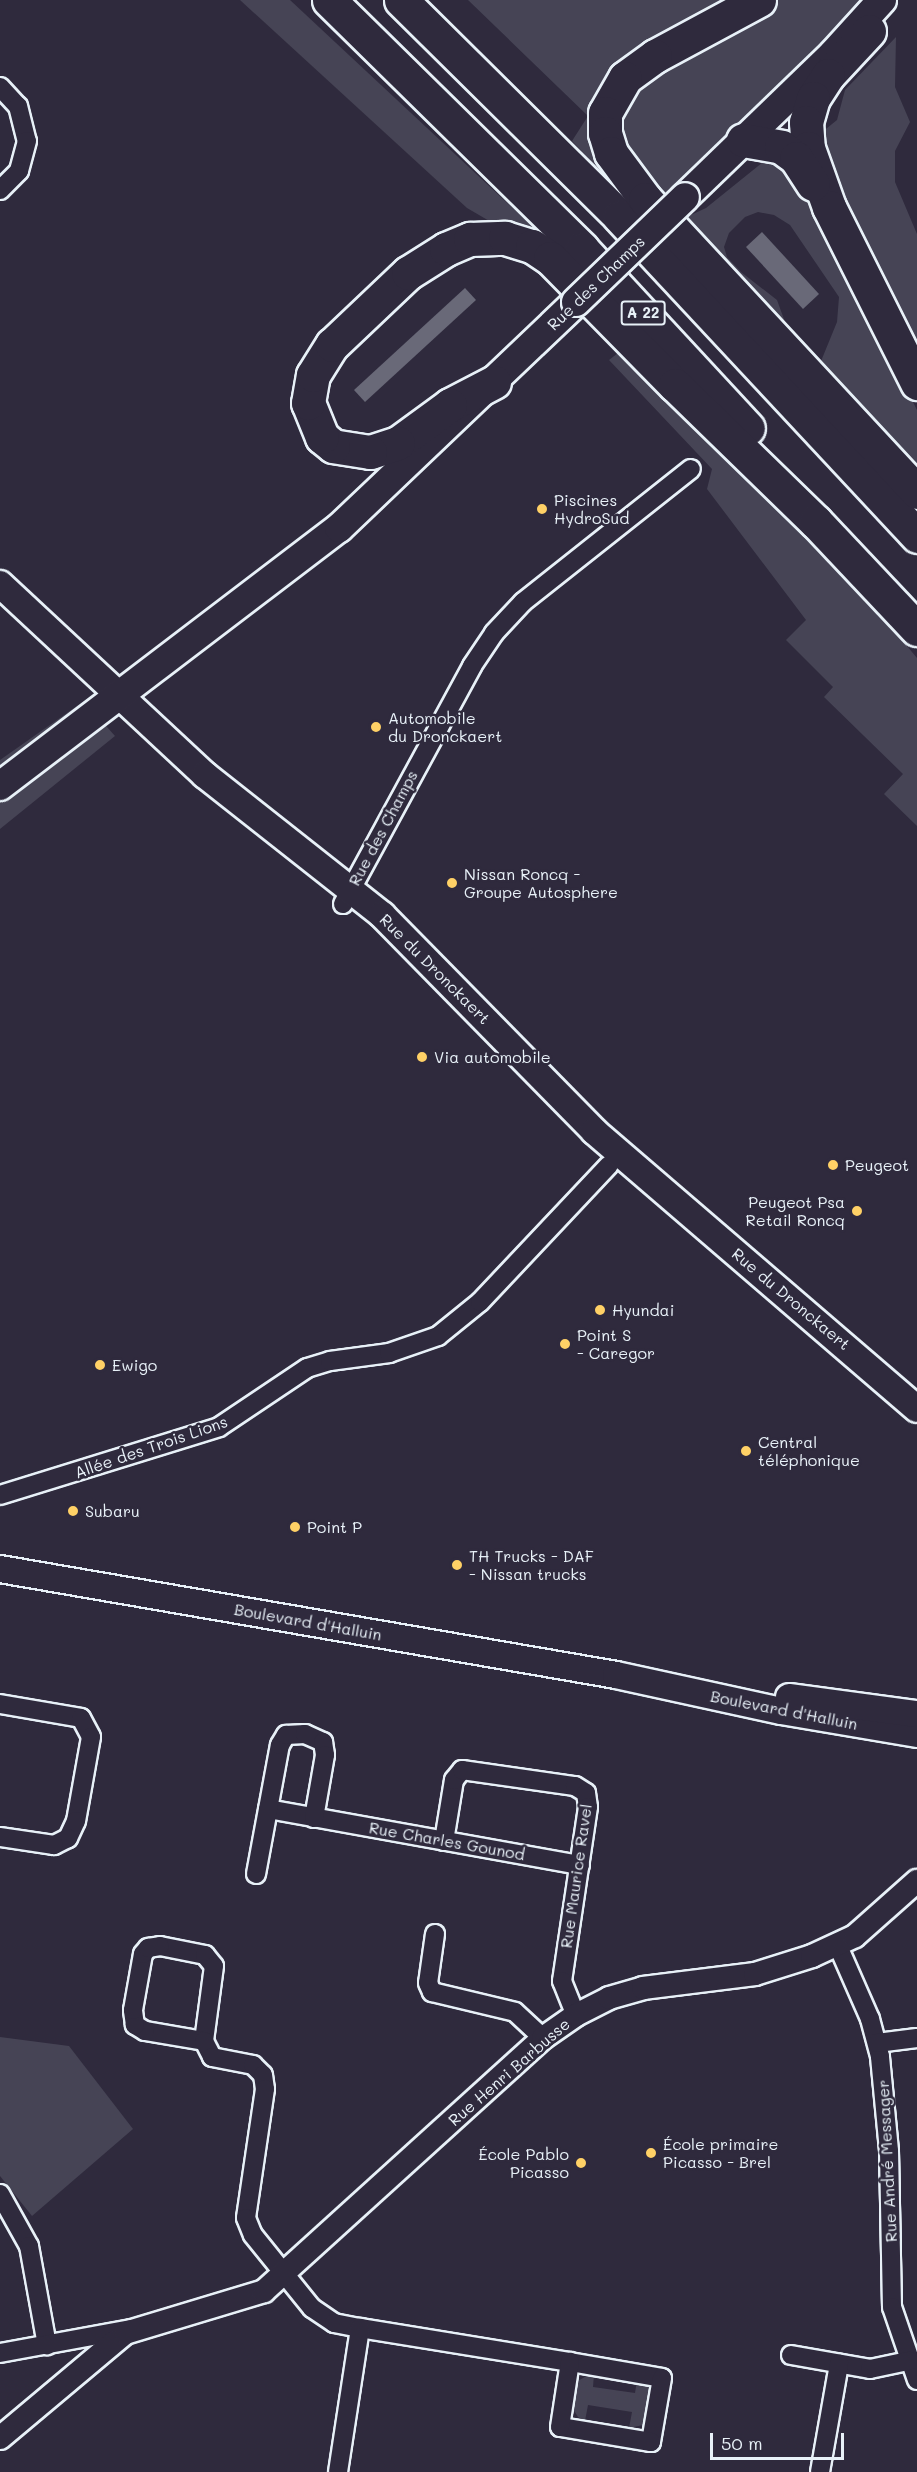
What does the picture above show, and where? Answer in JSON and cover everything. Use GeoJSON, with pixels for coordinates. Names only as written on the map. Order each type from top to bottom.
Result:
{"type":"FeatureCollection","features":[{"type":"Feature","properties":{"kind":"highway","name":"A 22"},"geometry":{"type":"LineString","coordinates":[[329,0],[582,249],[917,613]]}},
{"type":"Feature","properties":{"kind":"highway"},"geometry":{"type":"LineString","coordinates":[[401,0],[637,234],[917,536]]}},
{"type":"Feature","properties":{"kind":"highway"},"geometry":{"type":"LineString","coordinates":[[759,0],[655,56],[625,78],[605,113],[605,133],[611,153],[632,185],[917,492]]}},
{"type":"Feature","properties":{"kind":"highway"},"geometry":{"type":"LineString","coordinates":[[869,31],[828,75],[808,115],[808,148],[829,207],[917,383]]}},
{"type":"Feature","properties":{"kind":"highway"},"geometry":{"type":"LineString","coordinates":[[743,140],[781,147],[796,158],[829,207]]}},
{"type":"Feature","properties":{"kind":"highway"},"geometry":{"type":"LineString","coordinates":[[494,382],[450,405],[398,443],[370,452],[333,446],[322,436],[308,403],[313,375],[333,345],[408,273],[446,249],[470,239],[505,238],[532,246],[550,258],[675,385],[816,522],[917,629]]}},
{"type":"Feature","properties":{"kind":"main road","name":"Rue des Champs"},"geometry":{"type":"LineString","coordinates":[[119,706],[255,614],[306,569],[358,512],[833,54],[882,0]]}},
{"type":"Feature","properties":{"kind":"main road","name":"Rue des Champs"},"geometry":{"type":"LineString","coordinates":[[833,54],[869,31],[902,0]]}},
{"type":"Feature","properties":{"kind":"main road","name":"Rue du Dronckaert"},"geometry":{"type":"LineString","coordinates":[[0,584],[119,706]]}},
{"type":"Feature","properties":{"kind":"main road","name":"Rue du Dronckaert"},"geometry":{"type":"LineString","coordinates":[[0,604],[119,706],[227,793],[346,896],[609,1166],[917,1425]]}},
{"type":"Feature","properties":{"kind":"main road"},"geometry":{"type":"LineString","coordinates":[[0,786],[119,706]]}},
{"type":"Feature","properties":{"kind":"main road"},"geometry":{"type":"LineString","coordinates":[[0,806],[119,706]]}},
{"type":"Feature","properties":{"kind":"main road","name":"Rue du Dronckaert"},"geometry":{"type":"LineString","coordinates":[[346,896],[395,928],[594,1131],[917,1409]]}},
{"type":"Feature","properties":{"kind":"main road","name":"Boulevard d'Halluin"},"geometry":{"type":"LineString","coordinates":[[0,1569],[616,1675],[917,1714]]}},
{"type":"Feature","properties":{"kind":"main road","name":"Boulevard d'Halluin"},"geometry":{"type":"LineString","coordinates":[[616,1675],[791,1713],[917,1734]]}},
{"type":"Feature","properties":{"kind":"street"},"geometry":{"type":"LineString","coordinates":[[0,87],[18,106],[27,141],[19,171],[0,190]]}},
{"type":"Feature","properties":{"kind":"street","name":"Rue des Champs"},"geometry":{"type":"LineString","coordinates":[[346,896],[468,673],[494,633],[523,602],[691,469]]}},
{"type":"Feature","properties":{"kind":"street","name":"Allée des Trois Lions"},"geometry":{"type":"LineString","coordinates":[[0,1495],[219,1427],[307,1368],[330,1361],[389,1353],[438,1336],[480,1302],[609,1166]]}},
{"type":"Feature","properties":{"kind":"street"},"geometry":{"type":"LineString","coordinates":[[0,1704],[81,1718],[91,1737],[76,1821],[68,1838],[54,1845],[0,1837]]}},
{"type":"Feature","properties":{"kind":"street"},"geometry":{"type":"LineString","coordinates":[[256,1874],[280,1745],[286,1735],[305,1734],[323,1742],[325,1755],[314,1818]]}},
{"type":"Feature","properties":{"kind":"street","name":"Rue Maurice Ravel"},"geometry":{"type":"LineString","coordinates":[[444,1841],[454,1780],[462,1770],[538,1779],[575,1786],[586,1793],[588,1807],[562,1981],[576,2015]]}},
{"type":"Feature","properties":{"kind":"street","name":"Rue Charles Gounod"},"geometry":{"type":"LineString","coordinates":[[268,1809],[579,1865]]}},
{"type":"Feature","properties":{"kind":"street","name":"Rue Henri Barbusse"},"geometry":{"type":"LineString","coordinates":[[0,2353],[133,2329],[246,2299],[284,2275],[543,2038],[576,2015],[636,1990],[768,1971],[838,1946],[861,1932],[917,1881]]}},
{"type":"Feature","properties":{"kind":"street"},"geometry":{"type":"LineString","coordinates":[[435,1934],[428,1983],[432,1992],[515,2012],[543,2038]]}},
{"type":"Feature","properties":{"kind":"street"},"geometry":{"type":"LineString","coordinates":[[204,2041],[145,2031],[135,2025],[133,2010],[141,1960],[148,1948],[160,1946],[197,1952],[214,1966],[204,2041],[212,2057],[253,2065],[266,2082],[246,2218],[253,2235],[284,2275],[328,2321],[360,2328],[570,2362],[662,2378],[651,2442],[560,2427],[570,2362]]}},
{"type":"Feature","properties":{"kind":"street","name":"Rue André Messager"},"geometry":{"type":"LineString","coordinates":[[838,1946],[877,2043],[889,2151],[891,2294],[909,2361],[917,2380]]}},
{"type":"Feature","properties":{"kind":"street"},"geometry":{"type":"LineString","coordinates":[[877,2043],[917,2038]]}},
{"type":"Feature","properties":{"kind":"street"},"geometry":{"type":"LineString","coordinates":[[0,2194],[29,2246],[47,2345]]}},
{"type":"Feature","properties":{"kind":"street"},"geometry":{"type":"LineString","coordinates":[[338,2472],[360,2328]]}},
{"type":"Feature","properties":{"kind":"street","name":"Rue Henri Barbusse"},"geometry":{"type":"LineString","coordinates":[[0,2438],[133,2329]]}},
{"type":"Feature","properties":{"kind":"street"},"geometry":{"type":"LineString","coordinates":[[791,2355],[880,2370],[909,2361]]}},
{"type":"Feature","properties":{"kind":"street"},"geometry":{"type":"LineString","coordinates":[[820,2472],[839,2364]]}},
{"type":"Feature","properties":{"kind":"shaded area"},"geometry":{"type":"Polygon","coordinates":[[[240,0],[290,0],[531,225],[524,231],[491,222],[467,208],[240,0]]]}},
{"type":"Feature","properties":{"kind":"shaded area"},"geometry":{"type":"Polygon","coordinates":[[[468,0],[742,0],[613,77],[616,187],[572,141],[588,116],[468,0]]]}},
{"type":"Feature","properties":{"kind":"shaded area"},"geometry":{"type":"Polygon","coordinates":[[[777,0],[865,0],[664,198],[638,174],[620,132],[622,108],[638,85],[777,0]]]}},
{"type":"Feature","properties":{"kind":"shaded area"},"geometry":{"type":"Polygon","coordinates":[[[896,37],[895,87],[910,122],[895,151],[895,182],[917,234],[917,344],[825,172],[816,137],[837,120],[845,90],[896,37]]]}},
{"type":"Feature","properties":{"kind":"shaded area"},"geometry":{"type":"Polygon","coordinates":[[[773,154],[802,181],[917,410],[917,475],[819,366],[837,322],[839,297],[790,225],[774,215],[758,212],[745,217],[729,233],[724,247],[727,257],[741,272],[777,300],[789,333],[700,238],[699,232],[682,219],[706,208],[768,158],[768,164],[773,164],[773,154]]]}},
{"type":"Feature","properties":{"kind":"shaded area"},"geometry":{"type":"Polygon","coordinates":[[[618,353],[851,579],[917,658],[917,826],[884,794],[903,774],[824,697],[833,687],[786,640],[806,620],[707,489],[712,469],[609,360],[618,353]]]}},
{"type":"Feature","properties":{"kind":"shaded area"},"geometry":{"type":"Polygon","coordinates":[[[84,701],[115,736],[0,829],[0,760],[84,701]]]}},
{"type":"Feature","properties":{"kind":"shaded area"},"geometry":{"type":"Polygon","coordinates":[[[0,2037],[69,2046],[133,2129],[32,2216],[0,2176],[0,2037]]]}},
{"type":"Feature","properties":{"kind":"shaded area"},"geometry":{"type":"Polygon","coordinates":[[[594,2374],[593,2387],[635,2393],[637,2380],[645,2383],[652,2392],[648,2424],[629,2428],[632,2412],[588,2405],[585,2421],[578,2417],[573,2409],[576,2382],[594,2374]]]}},
{"type":"Feature","properties":{"kind":"water"},"geometry":{"type":"Polygon","coordinates":[[[762,232],[819,294],[803,309],[746,247],[762,232]]]}},
{"type":"Feature","properties":{"kind":"water"},"geometry":{"type":"Polygon","coordinates":[[[465,288],[476,300],[365,402],[354,390],[465,288]]]}},
{"type":"Feature","properties":{"kind":"place","name":"Piscines HydroSud"},"geometry":{"type":"Point","coordinates":[542,509]}},
{"type":"Feature","properties":{"kind":"place","name":"Automobile du Dronckaert"},"geometry":{"type":"Point","coordinates":[376,727]}},
{"type":"Feature","properties":{"kind":"place","name":"Nissan Roncq - Groupe Autosphere"},"geometry":{"type":"Point","coordinates":[452,883]}},
{"type":"Feature","properties":{"kind":"place","name":"Via automobile"},"geometry":{"type":"Point","coordinates":[422,1057]}},
{"type":"Feature","properties":{"kind":"place","name":"Peugeot"},"geometry":{"type":"Point","coordinates":[833,1165]}},
{"type":"Feature","properties":{"kind":"place","name":"Peugeot Psa Retail Roncq"},"geometry":{"type":"Point","coordinates":[857,1211]}},
{"type":"Feature","properties":{"kind":"place","name":"Hyundai"},"geometry":{"type":"Point","coordinates":[600,1310]}},
{"type":"Feature","properties":{"kind":"place","name":"Point S - Caregor"},"geometry":{"type":"Point","coordinates":[565,1344]}},
{"type":"Feature","properties":{"kind":"place","name":"Ewigo"},"geometry":{"type":"Point","coordinates":[100,1365]}},
{"type":"Feature","properties":{"kind":"place","name":"Central téléphonique"},"geometry":{"type":"Point","coordinates":[746,1451]}},
{"type":"Feature","properties":{"kind":"place","name":"Subaru"},"geometry":{"type":"Point","coordinates":[73,1511]}},
{"type":"Feature","properties":{"kind":"place","name":"Point P"},"geometry":{"type":"Point","coordinates":[295,1527]}},
{"type":"Feature","properties":{"kind":"place","name":"TH Trucks - DAF - Nissan trucks"},"geometry":{"type":"Point","coordinates":[457,1565]}},
{"type":"Feature","properties":{"kind":"place","name":"École primaire Picasso - Brel"},"geometry":{"type":"Point","coordinates":[651,2153]}},
{"type":"Feature","properties":{"kind":"place","name":"École Pablo Picasso"},"geometry":{"type":"Point","coordinates":[581,2163]}}]}
